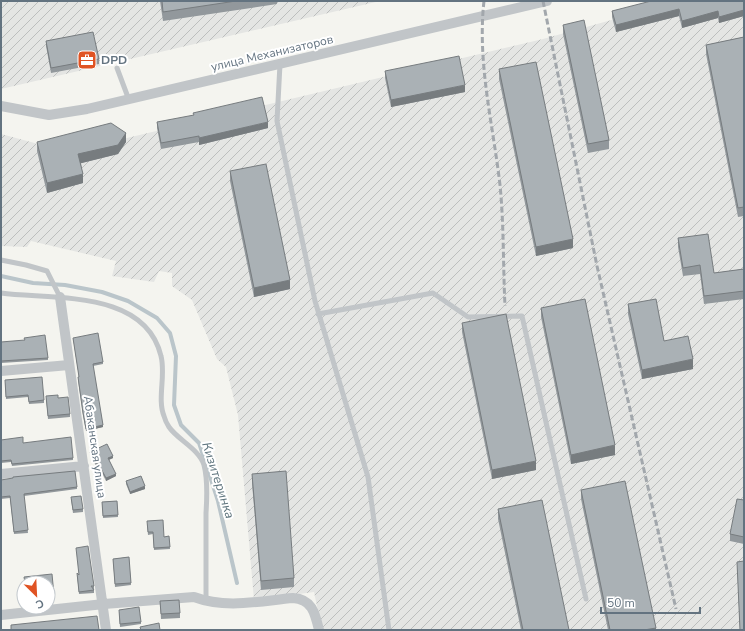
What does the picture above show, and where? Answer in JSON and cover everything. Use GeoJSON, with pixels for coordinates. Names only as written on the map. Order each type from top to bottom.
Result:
{"type":"FeatureCollection","features":[{"type":"Feature","properties":{"kind":"street","name":"улица Механизаторов"},"geometry":{"type":"LineString","coordinates":[[1,106],[48,115],[87,109],[548,1]]}},
{"type":"Feature","properties":{"kind":"street","name":"Абаканская улица"},"geometry":{"type":"LineString","coordinates":[[60,297],[104,604],[106,630]]}},
{"type":"Feature","properties":{"kind":"street"},"geometry":{"type":"LineString","coordinates":[[1,371],[70,365]]}},
{"type":"Feature","properties":{"kind":"street"},"geometry":{"type":"LineString","coordinates":[[1,474],[84,466]]}},
{"type":"Feature","properties":{"kind":"street"},"geometry":{"type":"LineString","coordinates":[[1,615],[194,596],[206,601],[227,604],[301,598],[308,602],[315,616],[319,630]]}},
{"type":"Feature","properties":{"kind":"lane"},"geometry":{"type":"LineString","coordinates":[[280,64],[277,121],[318,314],[368,477],[389,630]]}},
{"type":"Feature","properties":{"kind":"lane"},"geometry":{"type":"LineString","coordinates":[[117,68],[129,100]]}},
{"type":"Feature","properties":{"kind":"lane","name":"Абаканская улица"},"geometry":{"type":"LineString","coordinates":[[1,260],[47,271],[60,297]]}},
{"type":"Feature","properties":{"kind":"lane"},"geometry":{"type":"LineString","coordinates":[[1,293],[60,297],[110,305],[134,317],[146,327],[157,343],[163,369],[161,397],[163,414],[169,427],[194,450],[204,464],[207,486],[206,601]]}},
{"type":"Feature","properties":{"kind":"lane"},"geometry":{"type":"LineString","coordinates":[[318,314],[433,294],[468,317],[522,316],[586,599]]}},
{"type":"Feature","properties":{"kind":"shaded area"},"geometry":{"type":"Polygon","coordinates":[[[1,1],[380,1],[1,89],[1,1]]]}},
{"type":"Feature","properties":{"kind":"shaded area"},"geometry":{"type":"Polygon","coordinates":[[[680,1],[744,1],[744,630],[322,630],[314,592],[254,600],[238,415],[226,367],[217,359],[192,300],[172,286],[172,273],[159,271],[154,282],[112,276],[116,261],[31,241],[27,247],[1,246],[1,134],[42,145],[43,158],[543,39],[680,1]]]}},
{"type":"Feature","properties":{"kind":"building"},"geometry":{"type":"Polygon","coordinates":[[[162,1],[236,1],[163,12],[162,1]]]}},
{"type":"Feature","properties":{"kind":"building"},"geometry":{"type":"Polygon","coordinates":[[[651,1],[744,1],[744,10],[719,17],[718,11],[682,21],[679,9],[616,25],[612,11],[651,1]]]}},
{"type":"Feature","properties":{"kind":"building"},"geometry":{"type":"Polygon","coordinates":[[[584,20],[609,140],[588,144],[563,25],[584,20]]]}},
{"type":"Feature","properties":{"kind":"building"},"geometry":{"type":"Polygon","coordinates":[[[93,32],[99,59],[51,68],[46,41],[93,32]]]}},
{"type":"Feature","properties":{"kind":"building"},"geometry":{"type":"Polygon","coordinates":[[[744,37],[744,207],[738,208],[706,45],[744,37]]]}},
{"type":"Feature","properties":{"kind":"building"},"geometry":{"type":"Polygon","coordinates":[[[459,56],[465,85],[391,100],[385,71],[459,56]]]}},
{"type":"Feature","properties":{"kind":"building"},"geometry":{"type":"Polygon","coordinates":[[[536,62],[573,239],[536,247],[499,69],[536,62]]]}},
{"type":"Feature","properties":{"kind":"building"},"geometry":{"type":"Polygon","coordinates":[[[262,97],[268,122],[199,138],[199,136],[161,143],[157,122],[194,115],[193,113],[262,97]]]}},
{"type":"Feature","properties":{"kind":"building"},"geometry":{"type":"Polygon","coordinates":[[[111,123],[126,133],[118,145],[78,154],[83,174],[47,183],[37,142],[111,123]]]}},
{"type":"Feature","properties":{"kind":"building"},"geometry":{"type":"Polygon","coordinates":[[[266,164],[290,280],[254,288],[230,171],[266,164]]]}},
{"type":"Feature","properties":{"kind":"building"},"geometry":{"type":"Polygon","coordinates":[[[708,234],[714,273],[744,269],[744,291],[704,296],[700,265],[683,268],[678,238],[708,234]]]}},
{"type":"Feature","properties":{"kind":"building"},"geometry":{"type":"Polygon","coordinates":[[[585,299],[615,445],[571,455],[541,308],[585,299]]]}},
{"type":"Feature","properties":{"kind":"building"},"geometry":{"type":"Polygon","coordinates":[[[656,299],[664,341],[688,336],[693,359],[642,370],[628,304],[656,299]]]}},
{"type":"Feature","properties":{"kind":"building"},"geometry":{"type":"Polygon","coordinates":[[[506,314],[536,461],[492,470],[462,323],[506,314]]]}},
{"type":"Feature","properties":{"kind":"building"},"geometry":{"type":"Polygon","coordinates":[[[98,333],[103,362],[93,364],[103,425],[86,429],[73,338],[98,333]]]}},
{"type":"Feature","properties":{"kind":"building"},"geometry":{"type":"Polygon","coordinates":[[[45,335],[48,358],[1,361],[1,342],[25,340],[24,338],[45,335]]]}},
{"type":"Feature","properties":{"kind":"building"},"geometry":{"type":"Polygon","coordinates":[[[42,377],[44,400],[29,402],[28,395],[6,397],[5,380],[42,377]]]}},
{"type":"Feature","properties":{"kind":"building"},"geometry":{"type":"Polygon","coordinates":[[[58,395],[58,398],[68,397],[70,414],[48,416],[46,396],[58,395]]]}},
{"type":"Feature","properties":{"kind":"building"},"geometry":{"type":"Polygon","coordinates":[[[23,437],[23,443],[71,437],[73,458],[12,464],[11,460],[1,461],[1,440],[23,437]]]}},
{"type":"Feature","properties":{"kind":"building"},"geometry":{"type":"Polygon","coordinates":[[[107,444],[113,456],[108,458],[116,474],[106,478],[90,452],[107,444]]]}},
{"type":"Feature","properties":{"kind":"building"},"geometry":{"type":"Polygon","coordinates":[[[75,471],[77,487],[24,494],[28,530],[14,532],[10,496],[1,497],[1,480],[13,477],[75,471]]]}},
{"type":"Feature","properties":{"kind":"building"},"geometry":{"type":"Polygon","coordinates":[[[286,471],[294,578],[261,581],[252,474],[286,471]]]}},
{"type":"Feature","properties":{"kind":"building"},"geometry":{"type":"Polygon","coordinates":[[[141,476],[145,486],[130,492],[126,481],[141,476]]]}},
{"type":"Feature","properties":{"kind":"building"},"geometry":{"type":"Polygon","coordinates":[[[625,481],[656,628],[644,630],[610,630],[581,490],[625,481]]]}},
{"type":"Feature","properties":{"kind":"building"},"geometry":{"type":"Polygon","coordinates":[[[81,496],[83,509],[73,510],[71,497],[81,496]]]}},
{"type":"Feature","properties":{"kind":"building"},"geometry":{"type":"Polygon","coordinates":[[[737,499],[744,500],[744,537],[730,534],[737,499]]]}},
{"type":"Feature","properties":{"kind":"building"},"geometry":{"type":"Polygon","coordinates":[[[542,500],[569,630],[523,630],[498,509],[542,500]]]}},
{"type":"Feature","properties":{"kind":"building"},"geometry":{"type":"Polygon","coordinates":[[[117,501],[118,515],[103,516],[102,502],[117,501]]]}},
{"type":"Feature","properties":{"kind":"building"},"geometry":{"type":"Polygon","coordinates":[[[163,520],[164,537],[169,536],[170,547],[154,548],[153,532],[148,532],[147,521],[163,520]]]}},
{"type":"Feature","properties":{"kind":"building"},"geometry":{"type":"Polygon","coordinates":[[[88,546],[94,586],[91,586],[94,590],[79,592],[76,548],[88,546]]]}},
{"type":"Feature","properties":{"kind":"building"},"geometry":{"type":"Polygon","coordinates":[[[129,557],[131,583],[115,584],[113,559],[129,557]]]}},
{"type":"Feature","properties":{"kind":"building"},"geometry":{"type":"Polygon","coordinates":[[[744,561],[744,630],[740,630],[737,562],[744,561]]]}},
{"type":"Feature","properties":{"kind":"building"},"geometry":{"type":"Polygon","coordinates":[[[179,600],[180,613],[161,614],[160,601],[179,600]]]}},
{"type":"Feature","properties":{"kind":"building"},"geometry":{"type":"Polygon","coordinates":[[[139,607],[141,622],[120,624],[119,610],[139,607]]]}},
{"type":"Feature","properties":{"kind":"building"},"geometry":{"type":"Polygon","coordinates":[[[97,616],[99,630],[11,630],[11,625],[97,616]]]}},
{"type":"Feature","properties":{"kind":"building"},"geometry":{"type":"Polygon","coordinates":[[[159,623],[160,630],[141,630],[140,627],[159,623]]]}},
{"type":"Feature","properties":{"kind":"waterway","name":"Кизитеринка"},"geometry":{"type":"LineString","coordinates":[[1,276],[33,283],[65,285],[102,292],[128,301],[157,318],[170,333],[176,356],[174,405],[181,425],[199,443],[218,501],[237,583]]}},
{"type":"Feature","properties":{"kind":"railway"},"geometry":{"type":"LineString","coordinates":[[484,1],[482,24],[484,70],[500,185],[505,306]]}},
{"type":"Feature","properties":{"kind":"railway"},"geometry":{"type":"LineString","coordinates":[[543,1],[597,266],[676,609]]}},
{"type":"Feature","properties":{"kind":"place","name":"DPD"},"geometry":{"type":"Point","coordinates":[87,60]}}]}
